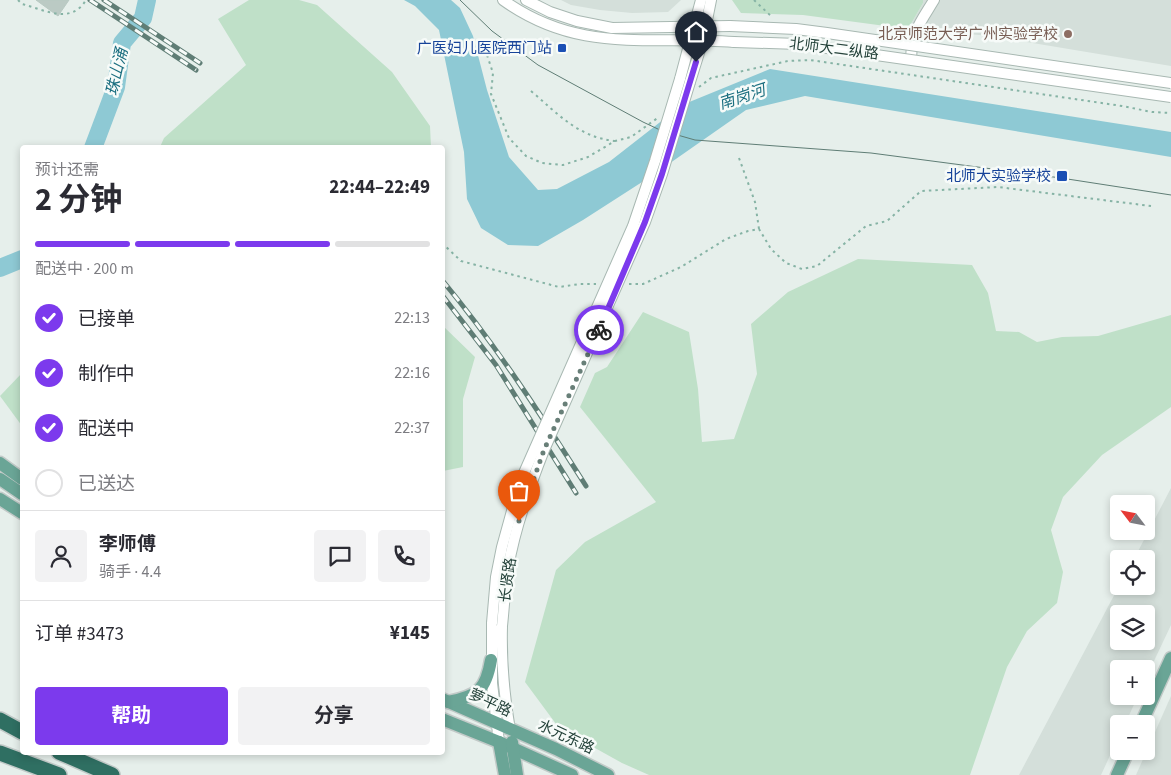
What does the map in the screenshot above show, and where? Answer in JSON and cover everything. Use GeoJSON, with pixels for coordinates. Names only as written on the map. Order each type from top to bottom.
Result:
{"type":"FeatureCollection","features":[{"type":"Feature","properties":{"kind":"highway"},"geometry":{"type":"LineString","coordinates":[[0,720],[20,731]]}},
{"type":"Feature","properties":{"kind":"highway"},"geometry":{"type":"LineString","coordinates":[[0,730],[20,738]]}},
{"type":"Feature","properties":{"kind":"highway"},"geometry":{"type":"LineString","coordinates":[[0,753],[59,775]]}},
{"type":"Feature","properties":{"kind":"highway"},"geometry":{"type":"LineString","coordinates":[[67,755],[112,775]]}},
{"type":"Feature","properties":{"kind":"main road"},"geometry":{"type":"LineString","coordinates":[[0,463],[20,478]]}},
{"type":"Feature","properties":{"kind":"main road"},"geometry":{"type":"LineString","coordinates":[[0,479],[20,493]]}},
{"type":"Feature","properties":{"kind":"main road"},"geometry":{"type":"LineString","coordinates":[[0,499],[20,512]]}},
{"type":"Feature","properties":{"kind":"main road"},"geometry":{"type":"LineString","coordinates":[[1145,715],[1171,658]]}},
{"type":"Feature","properties":{"kind":"main road"},"geometry":{"type":"LineString","coordinates":[[445,701],[462,699],[477,693],[487,680],[491,660]]}},
{"type":"Feature","properties":{"kind":"main road","name":"萝平路"},"geometry":{"type":"LineString","coordinates":[[445,701],[510,730],[517,775]]}},
{"type":"Feature","properties":{"kind":"main road","name":"萝平路"},"geometry":{"type":"LineString","coordinates":[[445,720],[499,742],[505,775]]}},
{"type":"Feature","properties":{"kind":"main road","name":"水元东路"},"geometry":{"type":"LineString","coordinates":[[510,730],[556,749],[608,775]]}},
{"type":"Feature","properties":{"kind":"main road"},"geometry":{"type":"LineString","coordinates":[[499,742],[572,775]]}},
{"type":"Feature","properties":{"kind":"main road"},"geometry":{"type":"LineString","coordinates":[[1117,775],[1124,760]]}},
{"type":"Feature","properties":{"kind":"street","name":"北师大二纵路"},"geometry":{"type":"LineString","coordinates":[[503,0],[520,11],[564,31],[604,39],[625,41],[703,40],[799,44],[1171,97]]}},
{"type":"Feature","properties":{"kind":"street","name":"北师大二纵路"},"geometry":{"type":"LineString","coordinates":[[526,0],[550,12],[578,21],[612,28],[730,26],[796,29],[1171,83]]}},
{"type":"Feature","properties":{"kind":"street","name":"长贤路"},"geometry":{"type":"LineString","coordinates":[[497,625],[508,568],[527,496],[544,450],[645,222],[662,174],[703,40],[701,0]]}},
{"type":"Feature","properties":{"kind":"street","name":"长贤路"},"geometry":{"type":"LineString","coordinates":[[688,84],[691,41],[701,26],[711,0]]}},
{"type":"Feature","properties":{"kind":"street"},"geometry":{"type":"LineString","coordinates":[[911,60],[915,31],[934,0]]}},
{"type":"Feature","properties":{"kind":"street"},"geometry":{"type":"LineString","coordinates":[[497,625],[491,660],[499,742]]}},
{"type":"Feature","properties":{"kind":"street"},"geometry":{"type":"LineString","coordinates":[[497,625],[504,695],[510,730]]}},
{"type":"Feature","properties":{"kind":"path"},"geometry":{"type":"LineString","coordinates":[[18,0],[22,4],[66,15],[81,9],[86,0]]}},
{"type":"Feature","properties":{"kind":"path"},"geometry":{"type":"LineString","coordinates":[[485,49],[492,73],[491,94],[509,138],[526,156],[542,164],[563,165],[588,157],[615,141],[631,137],[663,114]]}},
{"type":"Feature","properties":{"kind":"path"},"geometry":{"type":"LineString","coordinates":[[688,84],[788,61],[810,60],[1152,112],[1171,113]]}},
{"type":"Feature","properties":{"kind":"path"},"geometry":{"type":"LineString","coordinates":[[531,91],[571,126],[602,139],[615,141]]}},
{"type":"Feature","properties":{"kind":"path"},"geometry":{"type":"LineString","coordinates":[[739,158],[755,202],[759,229],[771,249],[786,263],[802,269],[817,266],[866,226],[887,221],[921,192],[998,186],[1151,206]]}},
{"type":"Feature","properties":{"kind":"path"},"geometry":{"type":"LineString","coordinates":[[625,284],[643,284],[681,267],[726,240],[748,231],[759,229]]}},
{"type":"Feature","properties":{"kind":"path"},"geometry":{"type":"LineString","coordinates":[[445,246],[461,261],[559,287],[598,284]]}},
{"type":"Feature","properties":{"kind":"shaded area"},"geometry":{"type":"Polygon","coordinates":[[[561,0],[681,0],[668,12],[632,13],[571,5],[561,0]]]}},
{"type":"Feature","properties":{"kind":"shaded area","name":"北京师范大学广州实验学校"},"geometry":{"type":"Polygon","coordinates":[[[923,0],[1171,0],[1171,66],[991,36],[908,29],[923,0]]]}},
{"type":"Feature","properties":{"kind":"shaded area"},"geometry":{"type":"Polygon","coordinates":[[[1171,488],[1171,625],[1154,660],[1110,660],[1110,705],[1134,705],[1129,715],[1110,715],[1110,756],[1101,775],[1019,775],[1114,595],[1155,595],[1155,550],[1139,550],[1144,540],[1155,540],[1155,519],[1171,488]]]}},
{"type":"Feature","properties":{"kind":"shaded area"},"geometry":{"type":"Polygon","coordinates":[[[1171,696],[1171,775],[1136,775],[1143,760],[1155,760],[1155,732],[1171,696]]]}},
{"type":"Feature","properties":{"kind":"green space"},"geometry":{"type":"Polygon","coordinates":[[[249,0],[299,0],[317,5],[392,72],[430,126],[431,145],[161,145],[164,138],[246,65],[218,19],[249,0]]]}},
{"type":"Feature","properties":{"kind":"green space"},"geometry":{"type":"Polygon","coordinates":[[[732,0],[923,0],[923,3],[908,29],[803,15],[741,13],[732,0]]]}},
{"type":"Feature","properties":{"kind":"green space"},"geometry":{"type":"Polygon","coordinates":[[[858,259],[972,265],[988,293],[996,331],[1019,332],[1037,342],[1062,337],[1098,336],[1171,315],[1171,407],[1102,455],[1063,497],[1051,530],[1063,572],[1057,603],[1027,631],[1007,667],[970,775],[649,775],[622,763],[559,728],[525,682],[556,570],[585,542],[656,502],[580,407],[595,373],[607,367],[643,312],[689,332],[698,389],[702,442],[734,439],[757,374],[751,324],[788,292],[858,259]]]}},
{"type":"Feature","properties":{"kind":"green space"},"geometry":{"type":"Polygon","coordinates":[[[445,328],[475,357],[463,399],[463,467],[445,471],[445,328]]]}},
{"type":"Feature","properties":{"kind":"green space"},"geometry":{"type":"Polygon","coordinates":[[[20,375],[20,423],[0,396],[20,375]]]}},
{"type":"Feature","properties":{"kind":"water","name":"南岗河"},"geometry":{"type":"Polygon","coordinates":[[[404,0],[451,0],[460,8],[473,36],[487,90],[509,157],[538,190],[557,189],[609,162],[682,105],[770,69],[1171,132],[1171,157],[805,96],[746,110],[653,175],[583,220],[538,246],[508,245],[481,228],[467,199],[464,152],[439,30],[415,6],[404,0]]]}},
{"type":"Feature","properties":{"kind":"building"},"geometry":{"type":"Polygon","coordinates":[[[36,0],[69,0],[58,16],[36,0]]]}},
{"type":"Feature","properties":{"kind":"waterway","name":"珠山涌"},"geometry":{"type":"LineString","coordinates":[[94,145],[116,87],[122,43],[143,18],[147,0]]}},
{"type":"Feature","properties":{"kind":"waterway","name":"珠山涌"},"geometry":{"type":"LineString","coordinates":[[0,268],[20,260]]}},
{"type":"Feature","properties":{"kind":"tram line"},"geometry":{"type":"LineString","coordinates":[[460,0],[492,31],[538,65],[643,122],[660,130],[695,140],[871,153],[1061,178],[1171,195]]}},
{"type":"Feature","properties":{"kind":"railway"},"geometry":{"type":"LineString","coordinates":[[90,0],[196,70]]}},
{"type":"Feature","properties":{"kind":"railway"},"geometry":{"type":"LineString","coordinates":[[104,0],[200,63]]}},
{"type":"Feature","properties":{"kind":"railway"},"geometry":{"type":"LineString","coordinates":[[445,284],[499,355],[586,486]]}},
{"type":"Feature","properties":{"kind":"railway"},"geometry":{"type":"LineString","coordinates":[[445,299],[496,365],[576,493]]}},
{"type":"Feature","properties":{"kind":"way so far"},"geometry":{"type":"LineString","coordinates":[[519,521],[544,450],[599,330]]}},
{"type":"Feature","properties":{"kind":"place","name":"北京师范大学广州实验学校"},"geometry":{"type":"Point","coordinates":[1068,34]}},
{"type":"Feature","properties":{"kind":"place","name":"广医妇儿医院西门站"},"geometry":{"type":"Point","coordinates":[562,48]}},
{"type":"Feature","properties":{"kind":"place","name":"北师大实验学校"},"geometry":{"type":"Point","coordinates":[1062,176]}},
{"type":"Feature","properties":{"kind":"route"},"geometry":{"type":"LineString","coordinates":[[599,330],[645,222],[662,174],[696,62]]}}]}
